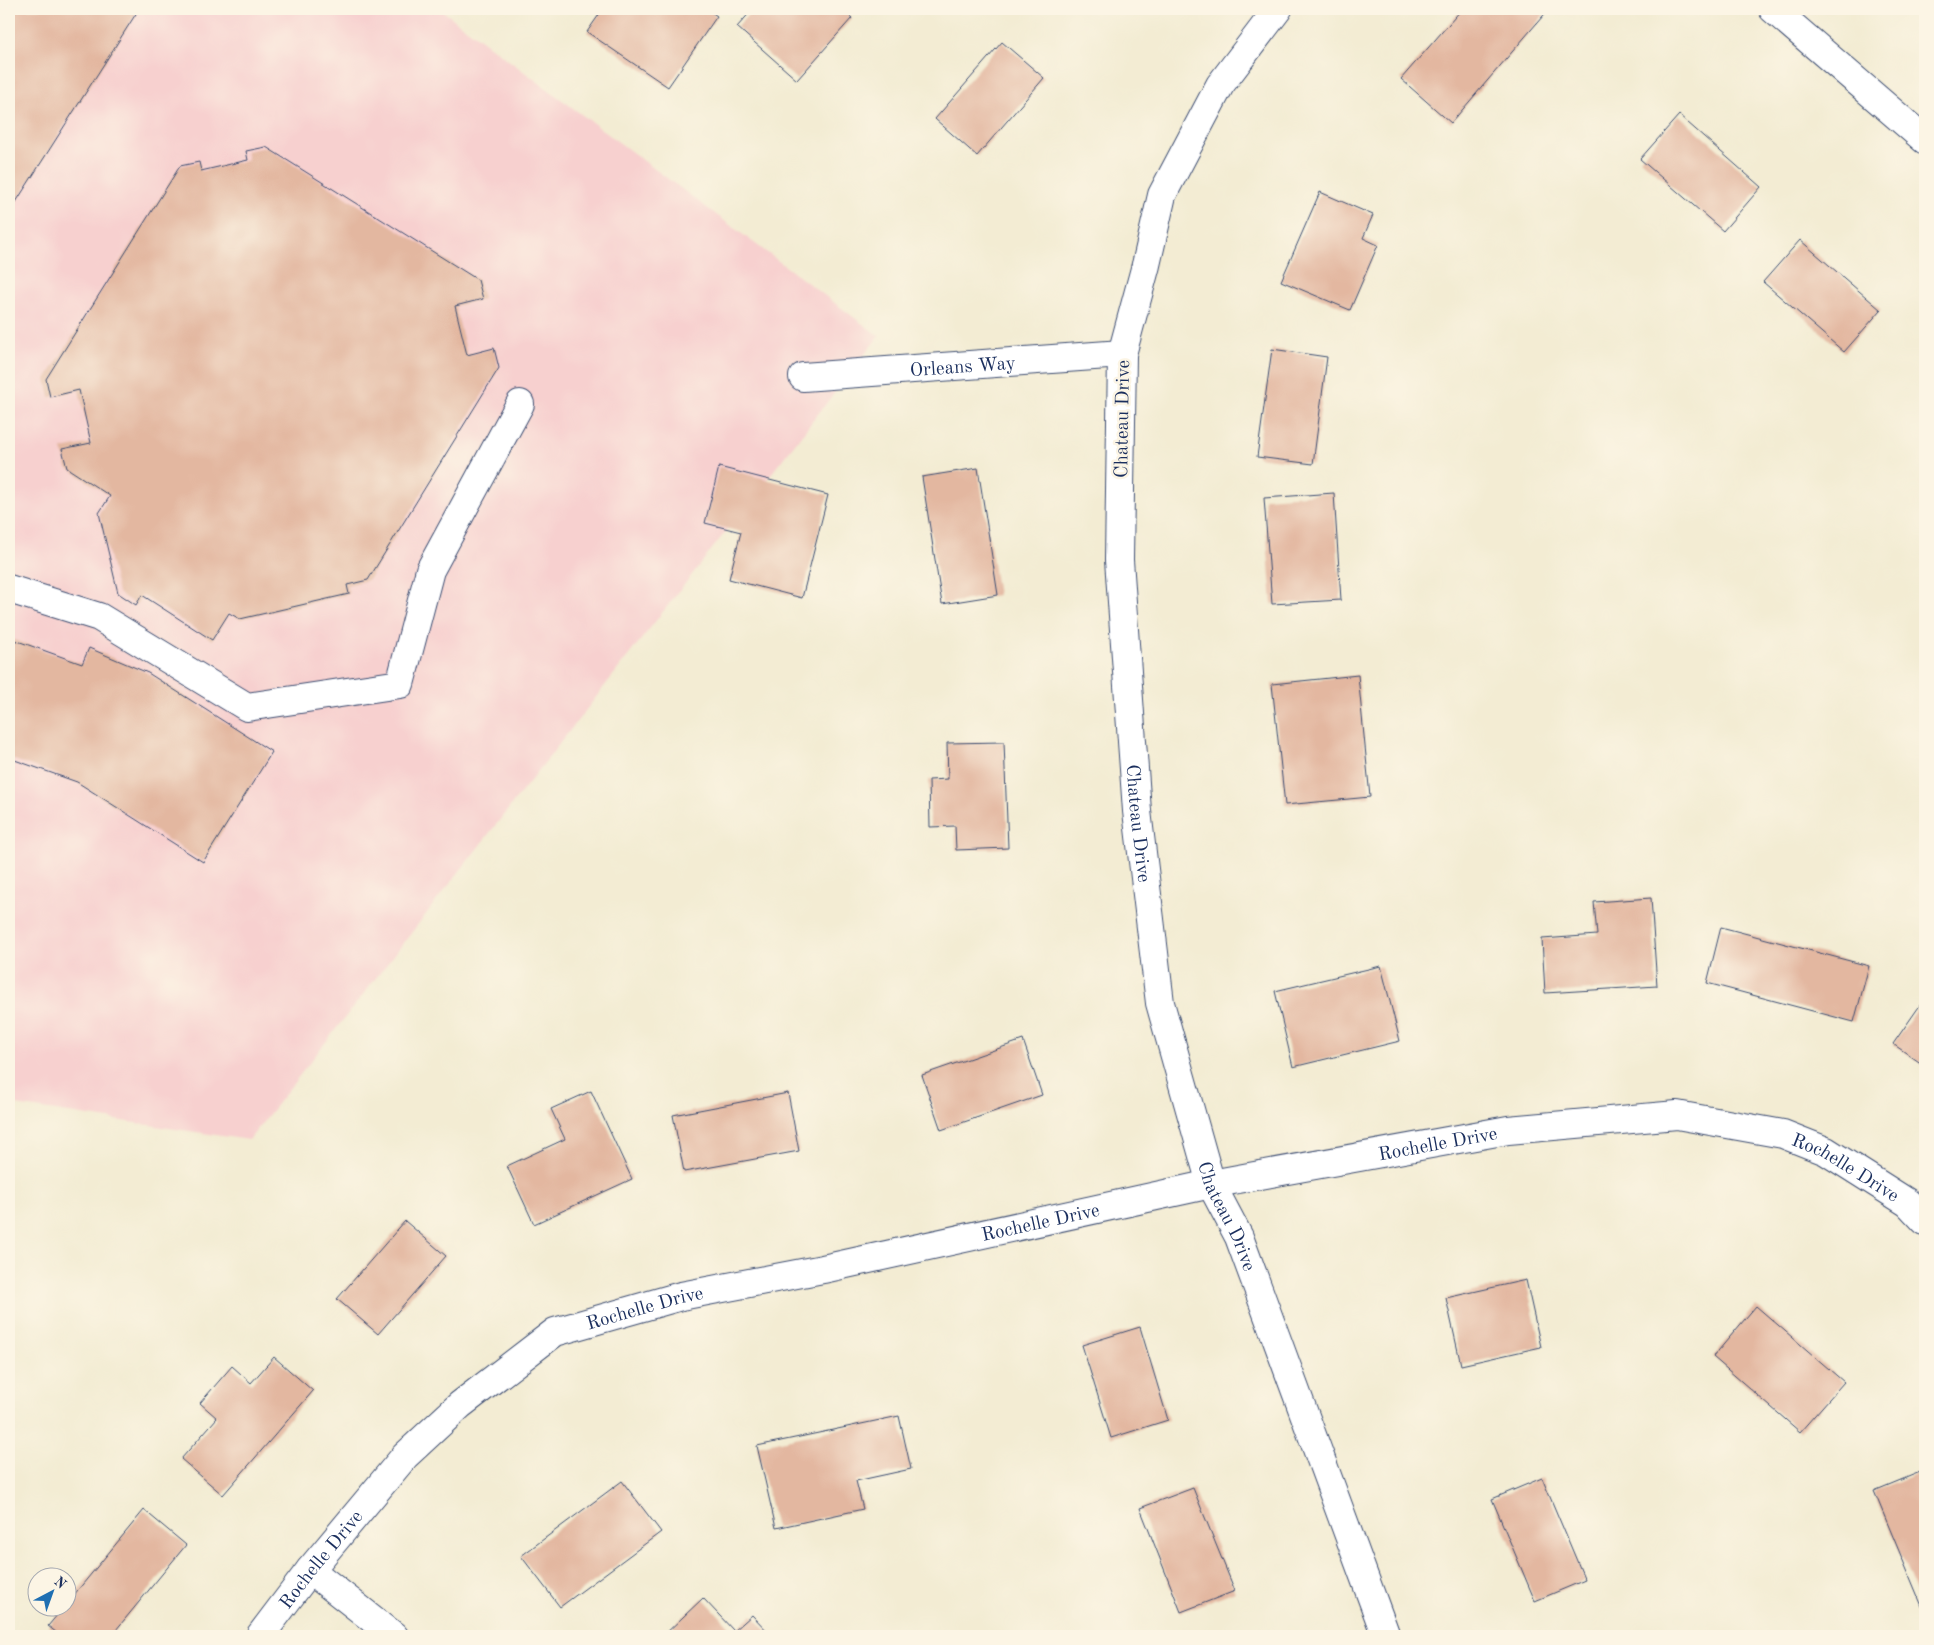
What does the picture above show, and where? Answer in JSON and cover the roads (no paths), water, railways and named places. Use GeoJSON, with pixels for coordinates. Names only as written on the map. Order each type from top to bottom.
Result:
{"type":"FeatureCollection","features":[{"type":"Feature","properties":{"kind":"street","name":"Chateau Drive"},"geometry":{"type":"LineString","coordinates":[[1278,9],[1220,85],[1162,195],[1146,266],[1122,354],[1119,560],[1137,811],[1160,1003],[1211,1184],[1239,1237],[1386,1636]]}},
{"type":"Feature","properties":{"kind":"street"},"geometry":{"type":"LineString","coordinates":[[1773,9],[1925,140]]}},
{"type":"Feature","properties":{"kind":"street","name":"Orleans Way"},"geometry":{"type":"LineString","coordinates":[[803,377],[1122,354]]}},
{"type":"Feature","properties":{"kind":"street"},"geometry":{"type":"LineString","coordinates":[[9,589],[100,617],[247,707],[400,684],[430,570],[520,404]]}},
{"type":"Feature","properties":{"kind":"street","name":"Rochelle Drive"},"geometry":{"type":"LineString","coordinates":[[260,1636],[310,1570],[405,1456],[460,1405],[556,1332],[681,1296],[823,1269],[1211,1184],[1508,1130],[1677,1115],[1783,1134],[1826,1151],[1908,1204],[1925,1221]]}},
{"type":"Feature","properties":{"kind":"street"},"geometry":{"type":"LineString","coordinates":[[310,1570],[394,1636]]}}]}
